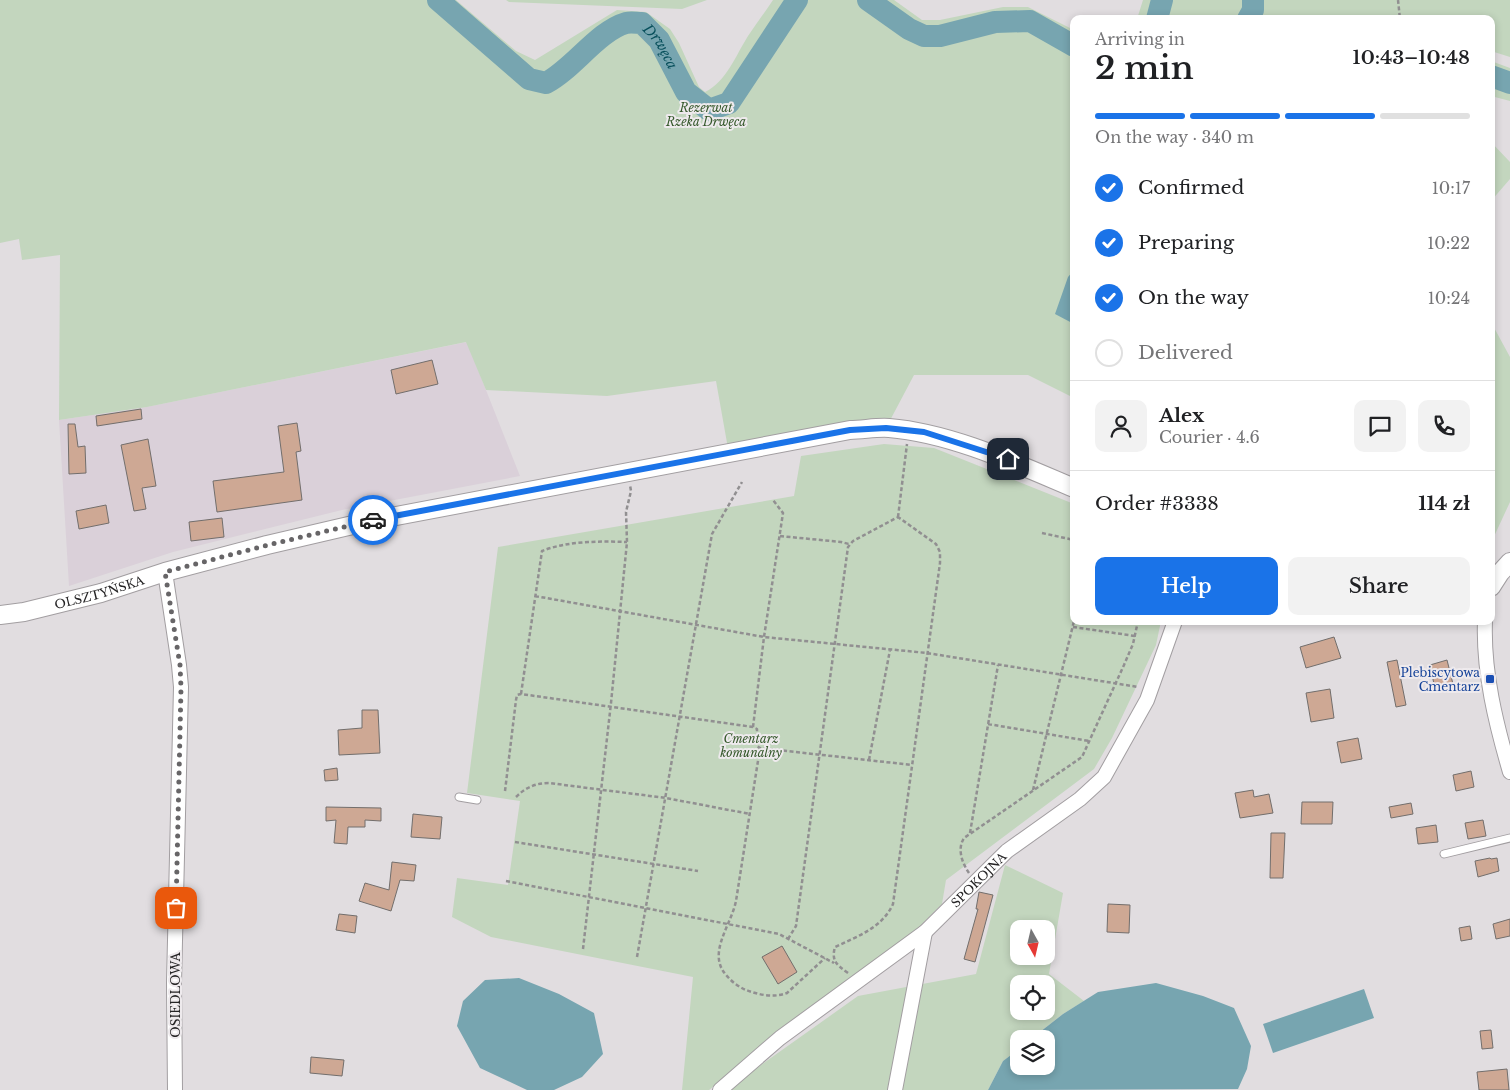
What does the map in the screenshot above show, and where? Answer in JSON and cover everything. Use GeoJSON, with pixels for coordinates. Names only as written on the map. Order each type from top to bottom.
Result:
{"type":"FeatureCollection","features":[{"type":"Feature","properties":{"kind":"street","name":"OLSZTYŃSKA"},"geometry":{"type":"LineString","coordinates":[[0,615],[24,612],[101,593],[165,572],[370,521],[841,432],[886,428],[924,432],[1008,459],[1070,486]]}},
{"type":"Feature","properties":{"kind":"street"},"geometry":{"type":"LineString","coordinates":[[1495,582],[1500,573],[1510,562]]}},
{"type":"Feature","properties":{"kind":"street","name":"OSIEDLOWA"},"geometry":{"type":"LineString","coordinates":[[165,572],[180,665],[181,688],[174,983],[175,1090]]}},
{"type":"Feature","properties":{"kind":"street","name":"SPOKOJNA"},"geometry":{"type":"LineString","coordinates":[[720,1090],[780,1038],[925,932],[1007,851],[1080,799],[1104,777],[1147,700],[1174,625]]}},
{"type":"Feature","properties":{"kind":"street"},"geometry":{"type":"LineString","coordinates":[[1485,625],[1486,651],[1492,694],[1498,727],[1510,772]]}},
{"type":"Feature","properties":{"kind":"street"},"geometry":{"type":"LineString","coordinates":[[895,1090],[925,932]]}},
{"type":"Feature","properties":{"kind":"lane"},"geometry":{"type":"LineString","coordinates":[[459,797],[477,800]]}},
{"type":"Feature","properties":{"kind":"lane"},"geometry":{"type":"LineString","coordinates":[[1444,854],[1510,838]]}},
{"type":"Feature","properties":{"kind":"path"},"geometry":{"type":"LineString","coordinates":[[1398,0],[1400,15]]}},
{"type":"Feature","properties":{"kind":"path"},"geometry":{"type":"LineString","coordinates":[[898,517],[907,442]]}},
{"type":"Feature","properties":{"kind":"path"},"geometry":{"type":"LineString","coordinates":[[583,949],[620,611],[626,542],[626,512],[631,491],[628,472]]}},
{"type":"Feature","properties":{"kind":"path"},"geometry":{"type":"LineString","coordinates":[[637,957],[712,534],[742,482]]}},
{"type":"Feature","properties":{"kind":"path"},"geometry":{"type":"LineString","coordinates":[[773,500],[783,513],[764,637],[754,727],[757,728],[757,746],[760,748],[912,765]]}},
{"type":"Feature","properties":{"kind":"path"},"geometry":{"type":"LineString","coordinates":[[780,536],[850,544],[898,517]]}},
{"type":"Feature","properties":{"kind":"path"},"geometry":{"type":"LineString","coordinates":[[835,963],[833,953],[835,947],[876,926],[884,919],[893,904],[940,563],[939,547],[898,517]]}},
{"type":"Feature","properties":{"kind":"path"},"geometry":{"type":"LineString","coordinates":[[1042,533],[1070,539]]}},
{"type":"Feature","properties":{"kind":"path"},"geometry":{"type":"LineString","coordinates":[[505,792],[516,700],[518,695],[521,694],[542,551],[549,548],[592,541],[626,542]]}},
{"type":"Feature","properties":{"kind":"path"},"geometry":{"type":"LineString","coordinates":[[788,938],[796,926],[850,544]]}},
{"type":"Feature","properties":{"kind":"path"},"geometry":{"type":"LineString","coordinates":[[534,596],[764,637],[927,654],[1151,689]]}},
{"type":"Feature","properties":{"kind":"path"},"geometry":{"type":"LineString","coordinates":[[976,882],[961,861],[962,842],[970,834],[1082,757],[1116,684],[1135,636],[1137,625]]}},
{"type":"Feature","properties":{"kind":"path"},"geometry":{"type":"LineString","coordinates":[[1033,791],[1073,627],[1135,636]]}},
{"type":"Feature","properties":{"kind":"path"},"geometry":{"type":"LineString","coordinates":[[869,760],[890,650]]}},
{"type":"Feature","properties":{"kind":"path"},"geometry":{"type":"LineString","coordinates":[[970,834],[998,665]]}},
{"type":"Feature","properties":{"kind":"path"},"geometry":{"type":"LineString","coordinates":[[521,694],[754,727]]}},
{"type":"Feature","properties":{"kind":"path"},"geometry":{"type":"LineString","coordinates":[[988,724],[1089,741]]}},
{"type":"Feature","properties":{"kind":"path"},"geometry":{"type":"LineString","coordinates":[[760,748],[734,911],[720,945],[719,966],[738,986],[755,993],[769,995],[787,993],[825,958]]}},
{"type":"Feature","properties":{"kind":"path"},"geometry":{"type":"LineString","coordinates":[[516,797],[527,788],[544,783],[666,798],[750,814]]}},
{"type":"Feature","properties":{"kind":"path"},"geometry":{"type":"LineString","coordinates":[[515,842],[698,871]]}},
{"type":"Feature","properties":{"kind":"path"},"geometry":{"type":"LineString","coordinates":[[506,881],[779,934],[835,963],[858,982]]}},
{"type":"Feature","properties":{"kind":"shaded area"},"geometry":{"type":"Polygon","coordinates":[[[467,342],[520,476],[342,510],[173,552],[69,586],[59,420],[147,407],[467,342]]]}},
{"type":"Feature","properties":{"kind":"green space","name":"Rezerwat Rzeka Drwęca"},"geometry":{"type":"Polygon","coordinates":[[[0,0],[456,0],[516,51],[535,60],[617,10],[646,12],[670,29],[679,43],[699,87],[705,92],[725,75],[748,36],[773,0],[894,0],[922,20],[940,20],[1003,7],[1028,7],[1070,28],[1070,396],[1028,375],[914,375],[886,428],[729,454],[716,381],[607,396],[486,390],[466,342],[147,407],[59,420],[60,255],[22,260],[19,239],[0,243],[0,0]]]}},
{"type":"Feature","properties":{"kind":"green space"},"geometry":{"type":"Polygon","coordinates":[[[506,0],[707,0],[682,9],[509,2],[506,0]]]}},
{"type":"Feature","properties":{"kind":"green space"},"geometry":{"type":"Polygon","coordinates":[[[1143,0],[1510,0],[1510,57],[1495,52],[1495,15],[1138,15],[1143,0]]]}},
{"type":"Feature","properties":{"kind":"green space"},"geometry":{"type":"Polygon","coordinates":[[[1495,62],[1510,68],[1510,101],[1495,97],[1495,62]]]}},
{"type":"Feature","properties":{"kind":"green space"},"geometry":{"type":"Polygon","coordinates":[[[1495,146],[1510,162],[1510,179],[1495,196],[1495,146]]]}},
{"type":"Feature","properties":{"kind":"green space"},"geometry":{"type":"Polygon","coordinates":[[[1495,329],[1510,357],[1510,502],[1495,534],[1495,329]]]}},
{"type":"Feature","properties":{"kind":"green space","name":"Cmentarz komunalny"},"geometry":{"type":"Polygon","coordinates":[[[884,444],[934,448],[1070,502],[1070,625],[1160,625],[1156,645],[1112,738],[1094,769],[946,880],[942,904],[917,929],[709,1090],[682,1090],[693,977],[491,937],[452,917],[457,878],[508,885],[520,801],[467,793],[498,547],[794,496],[801,456],[884,444]]]}},
{"type":"Feature","properties":{"kind":"green space"},"geometry":{"type":"Polygon","coordinates":[[[1005,865],[1063,893],[1055,939],[1055,920],[1010,920],[1010,965],[1051,965],[1050,975],[1010,975],[1010,1020],[1055,1020],[1055,979],[1084,1001],[1043,1030],[1010,1030],[1010,1056],[1003,1061],[988,1090],[726,1090],[858,996],[976,974],[1005,865]]]}},
{"type":"Feature","properties":{"kind":"water"},"geometry":{"type":"Polygon","coordinates":[[[1070,275],[1070,322],[1055,314],[1070,275]]]}},
{"type":"Feature","properties":{"kind":"water"},"geometry":{"type":"Polygon","coordinates":[[[519,978],[559,994],[594,1013],[603,1054],[582,1077],[554,1090],[527,1090],[480,1068],[457,1026],[463,1001],[485,980],[519,978]]]}},
{"type":"Feature","properties":{"kind":"water"},"geometry":{"type":"Polygon","coordinates":[[[1156,983],[1203,996],[1234,1008],[1251,1046],[1247,1069],[1238,1089],[988,1090],[1003,1061],[1010,1056],[1010,1075],[1055,1075],[1055,1030],[1043,1030],[1063,1014],[1098,992],[1156,983]]]}},
{"type":"Feature","properties":{"kind":"water"},"geometry":{"type":"Polygon","coordinates":[[[1364,989],[1374,1018],[1273,1053],[1263,1024],[1364,989]]]}},
{"type":"Feature","properties":{"kind":"building"},"geometry":{"type":"Polygon","coordinates":[[[432,360],[438,384],[396,394],[391,370],[432,360]]]}},
{"type":"Feature","properties":{"kind":"building"},"geometry":{"type":"Polygon","coordinates":[[[141,409],[142,419],[97,426],[96,416],[141,409]]]}},
{"type":"Feature","properties":{"kind":"building"},"geometry":{"type":"Polygon","coordinates":[[[297,423],[301,451],[296,452],[302,500],[217,512],[213,481],[284,472],[278,426],[297,423]]]}},
{"type":"Feature","properties":{"kind":"building"},"geometry":{"type":"Polygon","coordinates":[[[68,424],[75,424],[78,447],[85,446],[86,473],[69,474],[68,424]]]}},
{"type":"Feature","properties":{"kind":"building"},"geometry":{"type":"Polygon","coordinates":[[[148,439],[156,486],[142,488],[146,509],[134,511],[121,445],[148,439]]]}},
{"type":"Feature","properties":{"kind":"building"},"geometry":{"type":"Polygon","coordinates":[[[106,505],[109,523],[79,529],[76,511],[106,505]]]}},
{"type":"Feature","properties":{"kind":"building"},"geometry":{"type":"Polygon","coordinates":[[[222,518],[224,537],[191,541],[189,522],[222,518]]]}},
{"type":"Feature","properties":{"kind":"building"},"geometry":{"type":"Polygon","coordinates":[[[1334,637],[1341,658],[1306,668],[1300,647],[1334,637]]]}},
{"type":"Feature","properties":{"kind":"building"},"geometry":{"type":"Polygon","coordinates":[[[1397,660],[1406,705],[1396,707],[1387,662],[1397,660]]]}},
{"type":"Feature","properties":{"kind":"building"},"geometry":{"type":"Polygon","coordinates":[[[1447,660],[1453,684],[1435,689],[1430,665],[1447,660]]]}},
{"type":"Feature","properties":{"kind":"building"},"geometry":{"type":"Polygon","coordinates":[[[1330,689],[1334,718],[1311,722],[1306,693],[1330,689]]]}},
{"type":"Feature","properties":{"kind":"building"},"geometry":{"type":"Polygon","coordinates":[[[362,710],[378,710],[380,753],[339,755],[338,730],[362,728],[362,710]]]}},
{"type":"Feature","properties":{"kind":"building"},"geometry":{"type":"Polygon","coordinates":[[[1358,738],[1362,759],[1341,763],[1337,742],[1358,738]]]}},
{"type":"Feature","properties":{"kind":"building"},"geometry":{"type":"Polygon","coordinates":[[[337,768],[338,780],[325,781],[324,770],[337,768]]]}},
{"type":"Feature","properties":{"kind":"building"},"geometry":{"type":"Polygon","coordinates":[[[1471,771],[1474,787],[1456,791],[1453,775],[1471,771]]]}},
{"type":"Feature","properties":{"kind":"building"},"geometry":{"type":"Polygon","coordinates":[[[1253,790],[1254,797],[1269,794],[1273,813],[1240,818],[1235,793],[1253,790]]]}},
{"type":"Feature","properties":{"kind":"building"},"geometry":{"type":"Polygon","coordinates":[[[1302,802],[1333,802],[1332,824],[1301,824],[1302,802]]]}},
{"type":"Feature","properties":{"kind":"building"},"geometry":{"type":"Polygon","coordinates":[[[1411,803],[1413,814],[1391,818],[1389,807],[1411,803]]]}},
{"type":"Feature","properties":{"kind":"building"},"geometry":{"type":"Polygon","coordinates":[[[326,807],[381,808],[381,821],[365,820],[365,827],[348,827],[347,844],[334,843],[336,820],[326,821],[326,807]]]}},
{"type":"Feature","properties":{"kind":"building"},"geometry":{"type":"Polygon","coordinates":[[[413,814],[442,817],[440,839],[411,837],[413,814]]]}},
{"type":"Feature","properties":{"kind":"building"},"geometry":{"type":"Polygon","coordinates":[[[1483,820],[1486,836],[1468,839],[1465,823],[1483,820]]]}},
{"type":"Feature","properties":{"kind":"building"},"geometry":{"type":"Polygon","coordinates":[[[1436,825],[1438,842],[1418,844],[1416,828],[1436,825]]]}},
{"type":"Feature","properties":{"kind":"building"},"geometry":{"type":"Polygon","coordinates":[[[1271,833],[1285,833],[1283,878],[1270,878],[1271,833]]]}},
{"type":"Feature","properties":{"kind":"building"},"geometry":{"type":"Polygon","coordinates":[[[1497,858],[1499,871],[1478,877],[1475,861],[1497,858]]]}},
{"type":"Feature","properties":{"kind":"building"},"geometry":{"type":"Polygon","coordinates":[[[392,862],[416,865],[414,881],[400,880],[391,911],[359,901],[365,883],[389,890],[392,862]]]}},
{"type":"Feature","properties":{"kind":"building"},"geometry":{"type":"Polygon","coordinates":[[[979,892],[993,895],[975,962],[964,959],[978,909],[976,909],[979,892]]]}},
{"type":"Feature","properties":{"kind":"building"},"geometry":{"type":"Polygon","coordinates":[[[1108,904],[1130,905],[1129,933],[1107,932],[1108,904]]]}},
{"type":"Feature","properties":{"kind":"building"},"geometry":{"type":"Polygon","coordinates":[[[339,914],[357,916],[355,933],[336,930],[339,914]]]}},
{"type":"Feature","properties":{"kind":"building"},"geometry":{"type":"Polygon","coordinates":[[[1510,919],[1510,936],[1496,939],[1493,924],[1510,919]]]}},
{"type":"Feature","properties":{"kind":"building"},"geometry":{"type":"Polygon","coordinates":[[[1470,926],[1472,939],[1461,941],[1459,928],[1470,926]]]}},
{"type":"Feature","properties":{"kind":"building"},"geometry":{"type":"Polygon","coordinates":[[[782,946],[797,972],[778,984],[762,957],[782,946]]]}},
{"type":"Feature","properties":{"kind":"building"},"geometry":{"type":"Polygon","coordinates":[[[1491,1030],[1493,1048],[1482,1049],[1480,1031],[1491,1030]]]}},
{"type":"Feature","properties":{"kind":"building"},"geometry":{"type":"Polygon","coordinates":[[[311,1057],[344,1060],[342,1076],[310,1073],[311,1057]]]}},
{"type":"Feature","properties":{"kind":"building"},"geometry":{"type":"Polygon","coordinates":[[[1507,1069],[1509,1090],[1479,1090],[1477,1072],[1507,1069]]]}},
{"type":"Feature","properties":{"kind":"waterway","name":"Drwęca"},"geometry":{"type":"LineString","coordinates":[[438,0],[529,79],[546,83],[556,77],[605,34],[616,27],[626,23],[642,23],[659,40],[686,92],[709,110],[729,103],[797,0]]}},
{"type":"Feature","properties":{"kind":"waterway","name":"Drwęca"},"geometry":{"type":"LineString","coordinates":[[868,0],[909,29],[924,36],[940,36],[995,22],[1030,21],[1070,44]]}},
{"type":"Feature","properties":{"kind":"waterway","name":"Drwęca"},"geometry":{"type":"LineString","coordinates":[[1158,15],[1162,0]]}},
{"type":"Feature","properties":{"kind":"waterway","name":"Drwęca"},"geometry":{"type":"LineString","coordinates":[[1250,15],[1253,10],[1253,0]]}},
{"type":"Feature","properties":{"kind":"waterway","name":"Drwęca"},"geometry":{"type":"LineString","coordinates":[[1495,77],[1510,83]]}},
{"type":"Feature","properties":{"kind":"way so far"},"geometry":{"type":"LineString","coordinates":[[176,908],[181,688],[180,665],[165,572],[373,520]]}},
{"type":"Feature","properties":{"kind":"place","name":"Plebiscytowa Cmentarz"},"geometry":{"type":"Point","coordinates":[1490,679]}},
{"type":"Feature","properties":{"kind":"route"},"geometry":{"type":"LineString","coordinates":[[373,520],[850,430],[886,428],[924,432],[1008,459]]}}]}
